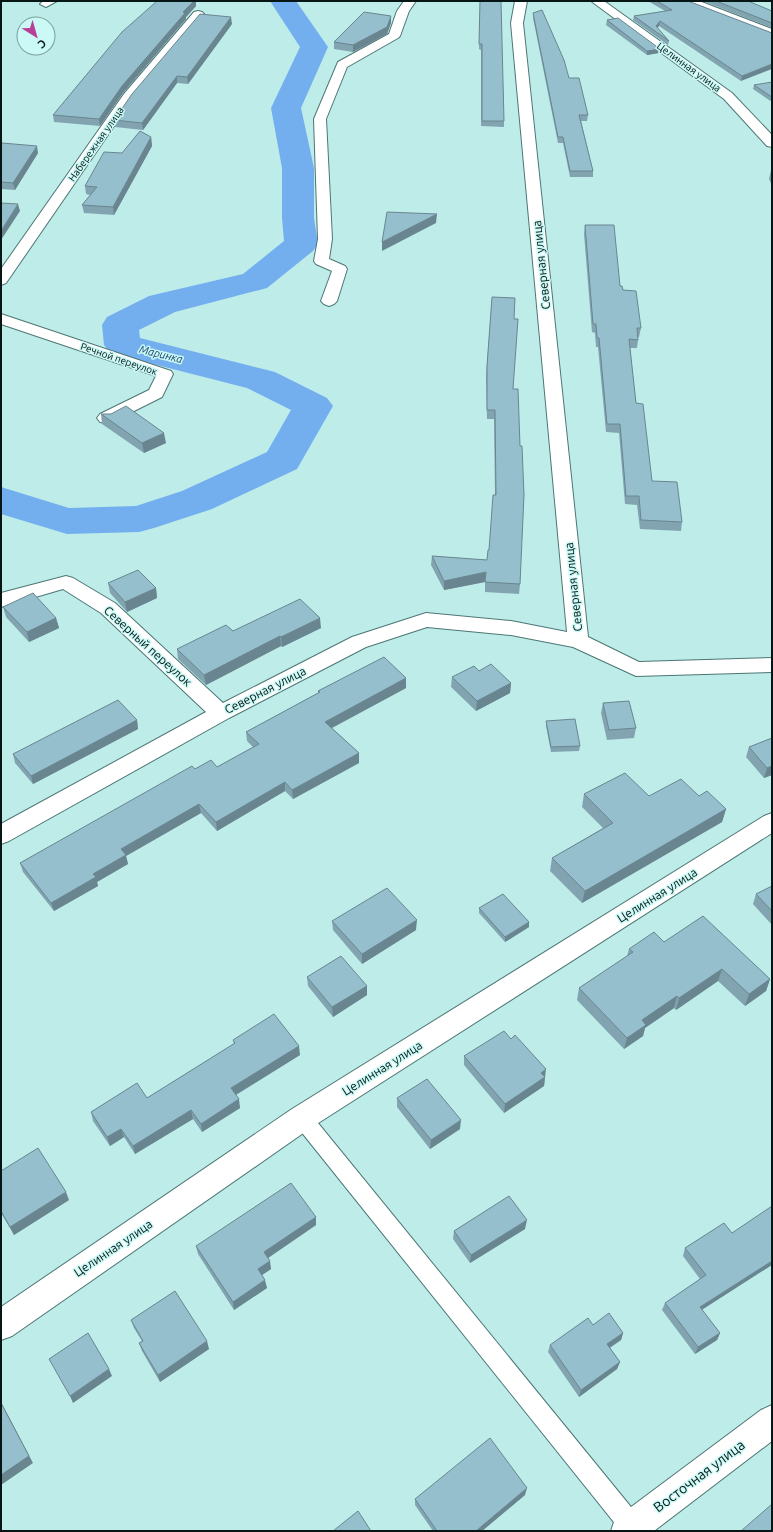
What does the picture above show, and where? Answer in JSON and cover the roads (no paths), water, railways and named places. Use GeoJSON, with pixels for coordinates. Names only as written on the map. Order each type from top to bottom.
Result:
{"type":"FeatureCollection","features":[{"type":"Feature","properties":{"kind":"street"},"geometry":{"type":"LineString","coordinates":[[329,301],[340,269],[321,261],[325,239],[320,118],[342,65],[394,36],[403,11],[410,1]]}},
{"type":"Feature","properties":{"kind":"street","name":"Северная улица"},"geometry":{"type":"LineString","coordinates":[[1,835],[221,713],[359,642],[426,620],[511,628],[578,641],[517,23],[521,1]]}},
{"type":"Feature","properties":{"kind":"street","name":"Целинная улица"},"geometry":{"type":"LineString","coordinates":[[597,1],[728,96],[772,143]]}},
{"type":"Feature","properties":{"kind":"street"},"geometry":{"type":"LineString","coordinates":[[689,1],[772,33]]}},
{"type":"Feature","properties":{"kind":"street","name":"Набережная улица"},"geometry":{"type":"LineString","coordinates":[[1,280],[128,97],[198,14]]}},
{"type":"Feature","properties":{"kind":"street","name":"Речной переулок"},"geometry":{"type":"LineString","coordinates":[[1,319],[165,374],[156,393],[106,418]]}},
{"type":"Feature","properties":{"kind":"street","name":"Северный переулок"},"geometry":{"type":"LineString","coordinates":[[1,600],[66,582],[108,608],[221,713]]}},
{"type":"Feature","properties":{"kind":"street"},"geometry":{"type":"LineString","coordinates":[[578,641],[636,670],[772,665]]}},
{"type":"Feature","properties":{"kind":"street","name":"Целинная улица"},"geometry":{"type":"LineString","coordinates":[[1,1325],[302,1118],[772,822]]}},
{"type":"Feature","properties":{"kind":"street","name":"Восточная улица"},"geometry":{"type":"LineString","coordinates":[[632,1529],[772,1421]]}},
{"type":"Feature","properties":{"kind":"lane"},"geometry":{"type":"LineString","coordinates":[[302,1118],[632,1529]]}},
{"type":"Feature","properties":{"kind":"waterway","name":"Маринка"},"geometry":{"type":"LineString","coordinates":[[1,500],[67,521],[139,519],[197,500],[283,460],[313,406],[261,380],[123,345],[120,325],[162,304],[255,281],[301,244],[298,218],[298,168],[286,108],[314,47],[283,1]]}}]}
